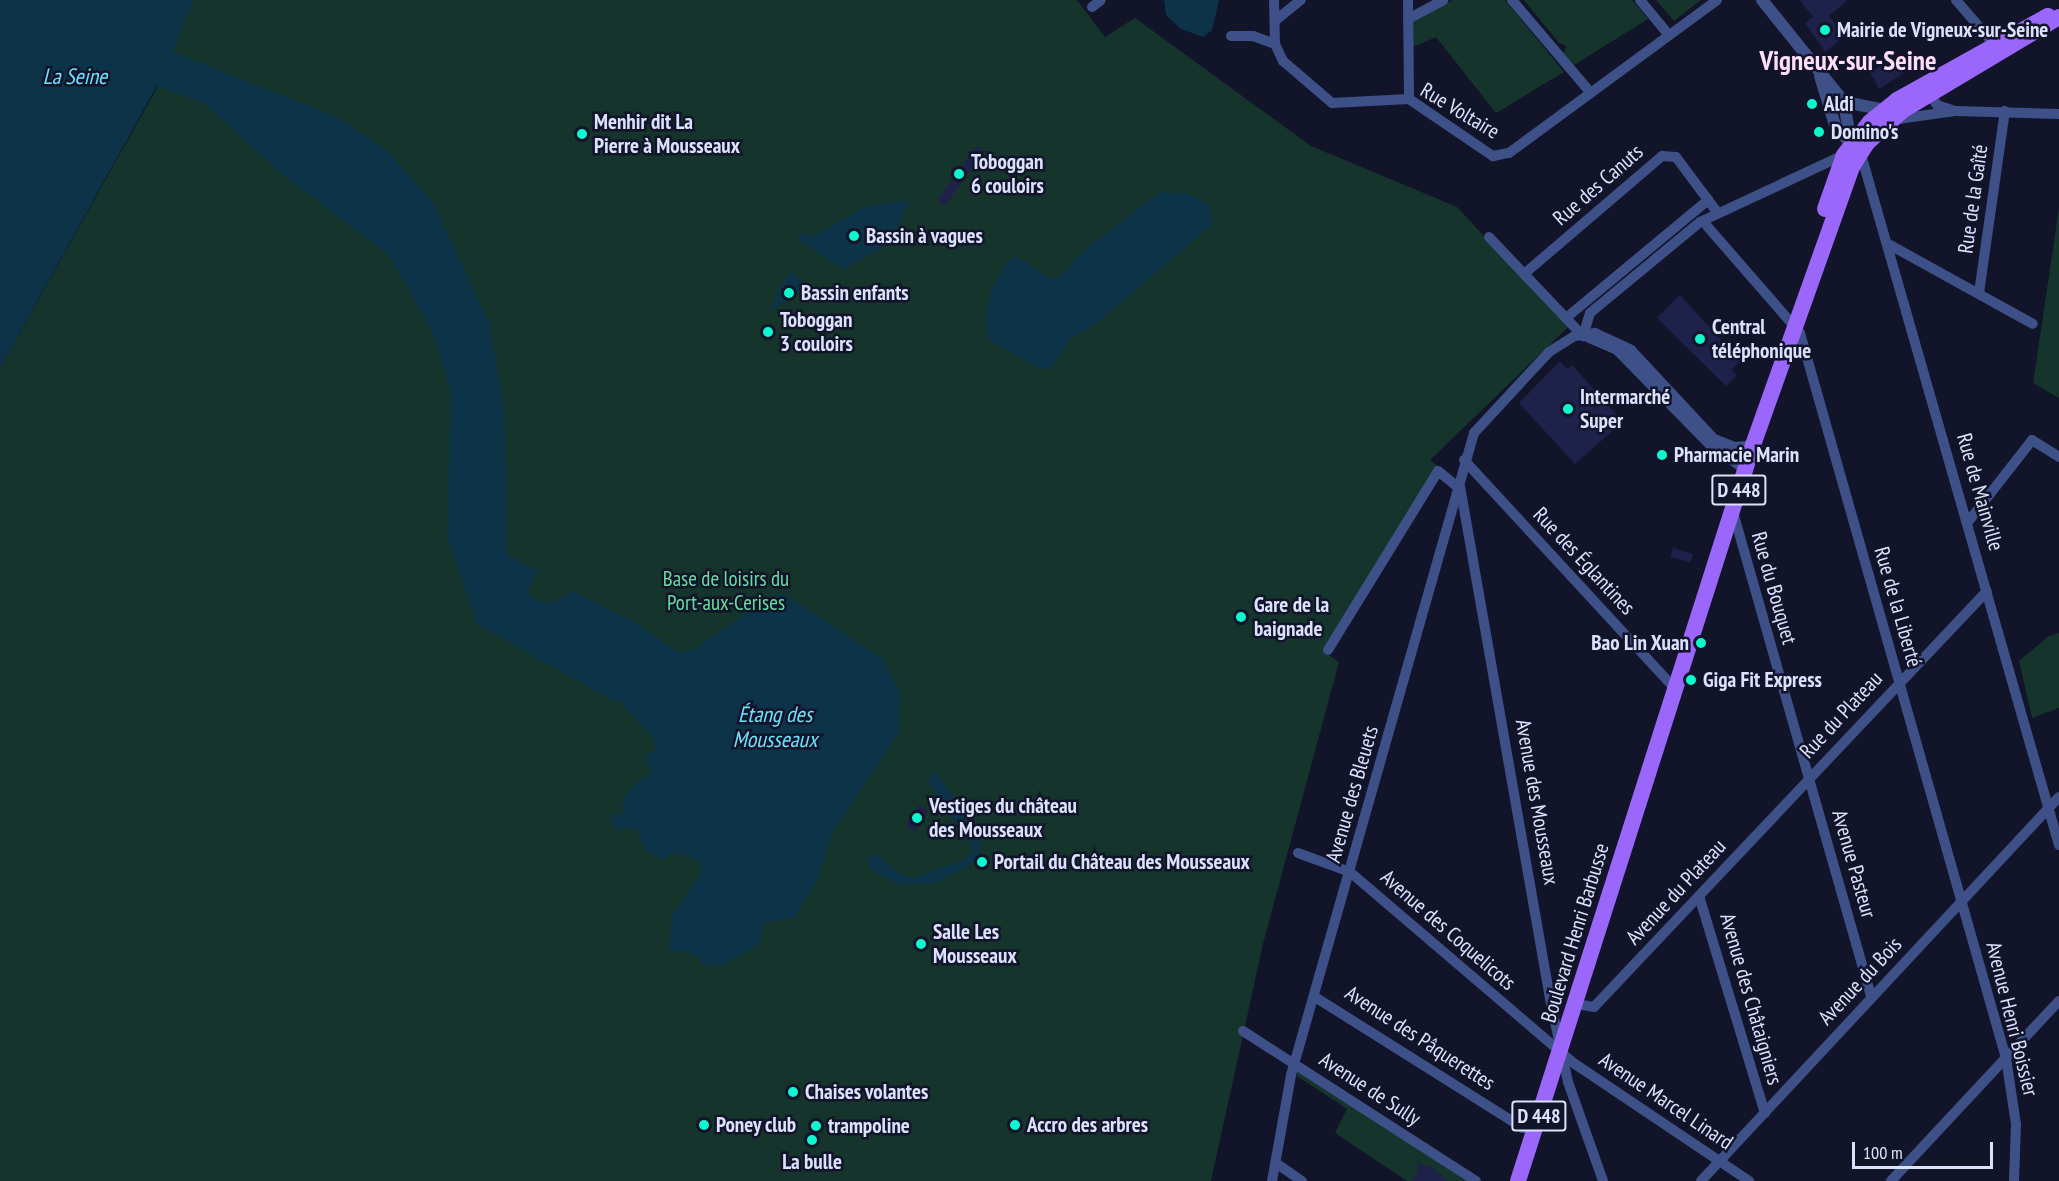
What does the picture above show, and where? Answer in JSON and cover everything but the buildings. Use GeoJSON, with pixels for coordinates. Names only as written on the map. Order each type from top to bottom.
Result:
{"type":"FeatureCollection","features":[{"type":"Feature","properties":{"kind":"main road","name":"D 448"},"geometry":{"type":"LineString","coordinates":[[1920,100],[1994,44],[2059,11]]}},
{"type":"Feature","properties":{"kind":"main road","name":"D 448"},"geometry":{"type":"LineString","coordinates":[[1807,282],[1813,245],[1853,149],[1888,116],[1920,100],[2059,17]]}},
{"type":"Feature","properties":{"kind":"main road","name":"D 448"},"geometry":{"type":"LineString","coordinates":[[1674,693],[1807,282],[1829,226],[1853,149]]}},
{"type":"Feature","properties":{"kind":"main road","name":"Boulevard Henri Barbusse"},"geometry":{"type":"LineString","coordinates":[[1518,1181],[1562,1053],[1674,693]]}},
{"type":"Feature","properties":{"kind":"street"},"geometry":{"type":"LineString","coordinates":[[1231,36],[1253,36],[1275,44],[1274,0]]}},
{"type":"Feature","properties":{"kind":"street"},"geometry":{"type":"LineString","coordinates":[[1276,20],[1301,0]]}},
{"type":"Feature","properties":{"kind":"street"},"geometry":{"type":"LineString","coordinates":[[1408,0],[1409,99]]}},
{"type":"Feature","properties":{"kind":"street"},"geometry":{"type":"LineString","coordinates":[[1408,19],[1443,0]]}},
{"type":"Feature","properties":{"kind":"street"},"geometry":{"type":"LineString","coordinates":[[1512,0],[1591,93]]}},
{"type":"Feature","properties":{"kind":"street"},"geometry":{"type":"LineString","coordinates":[[1640,0],[1668,34]]}},
{"type":"Feature","properties":{"kind":"street","name":"Rue Voltaire"},"geometry":{"type":"LineString","coordinates":[[1275,44],[1283,61],[1332,103],[1409,99],[1493,156],[1509,153],[1717,0]]}},
{"type":"Feature","properties":{"kind":"street"},"geometry":{"type":"LineString","coordinates":[[1762,0],[1844,102],[1888,116]]}},
{"type":"Feature","properties":{"kind":"street"},"geometry":{"type":"LineString","coordinates":[[1956,0],[1994,44]]}},
{"type":"Feature","properties":{"kind":"street"},"geometry":{"type":"LineString","coordinates":[[1820,75],[1835,125],[1853,149]]}},
{"type":"Feature","properties":{"kind":"street"},"geometry":{"type":"LineString","coordinates":[[1920,100],[1956,111]]}},
{"type":"Feature","properties":{"kind":"street"},"geometry":{"type":"LineString","coordinates":[[1920,100],[1956,111],[2059,114]]}},
{"type":"Feature","properties":{"kind":"street"},"geometry":{"type":"LineString","coordinates":[[1844,102],[1853,149]]}},
{"type":"Feature","properties":{"kind":"street","name":"Rue de la Gaîté"},"geometry":{"type":"LineString","coordinates":[[1978,293],[2006,111]]}},
{"type":"Feature","properties":{"kind":"street"},"geometry":{"type":"LineString","coordinates":[[1583,336],[1590,313],[1717,212],[1853,149]]}},
{"type":"Feature","properties":{"kind":"street","name":"Rue de Mainville"},"geometry":{"type":"LineString","coordinates":[[1853,149],[1890,245],[2059,845]]}},
{"type":"Feature","properties":{"kind":"street","name":"Rue des Canuts"},"geometry":{"type":"LineString","coordinates":[[1524,274],[1662,156],[1676,157],[1717,212]]}},
{"type":"Feature","properties":{"kind":"street"},"geometry":{"type":"LineString","coordinates":[[1566,318],[1708,200]]}},
{"type":"Feature","properties":{"kind":"street"},"geometry":{"type":"LineString","coordinates":[[1707,226],[1794,322]]}},
{"type":"Feature","properties":{"kind":"street"},"geometry":{"type":"LineString","coordinates":[[1489,237],[1583,336],[1617,350],[1710,445],[1746,470]]}},
{"type":"Feature","properties":{"kind":"street"},"geometry":{"type":"LineString","coordinates":[[1890,245],[2032,324]]}},
{"type":"Feature","properties":{"kind":"street","name":"Rue de la Liberté"},"geometry":{"type":"LineString","coordinates":[[1794,322],[1963,903]]}},
{"type":"Feature","properties":{"kind":"street"},"geometry":{"type":"LineString","coordinates":[[1583,336],[1603,334],[1622,342],[1714,439],[1735,447],[1754,445]]}},
{"type":"Feature","properties":{"kind":"street","name":"Avenue des Bleuets"},"geometry":{"type":"LineString","coordinates":[[1272,1181],[1294,1064],[1446,534],[1464,460],[1474,433],[1549,352],[1583,336]]}},
{"type":"Feature","properties":{"kind":"street"},"geometry":{"type":"LineString","coordinates":[[1968,522],[2032,440],[2059,457]]}},
{"type":"Feature","properties":{"kind":"street","name":"Rue des Églantines"},"geometry":{"type":"LineString","coordinates":[[1464,460],[1674,693]]}},
{"type":"Feature","properties":{"kind":"street"},"geometry":{"type":"LineString","coordinates":[[1328,650],[1438,471],[1459,485]]}},
{"type":"Feature","properties":{"kind":"street","name":"Avenue des Mousseaux"},"geometry":{"type":"LineString","coordinates":[[1459,485],[1475,556],[1562,1053],[1603,1181]]}},
{"type":"Feature","properties":{"kind":"street","name":"Rue du Bouquet"},"geometry":{"type":"LineString","coordinates":[[1733,511],[1809,778]]}},
{"type":"Feature","properties":{"kind":"street","name":"Rue du Plateau"},"geometry":{"type":"LineString","coordinates":[[1799,789],[1987,591]]}},
{"type":"Feature","properties":{"kind":"street","name":"Avenue Pasteur"},"geometry":{"type":"LineString","coordinates":[[1809,778],[1871,996]]}},
{"type":"Feature","properties":{"kind":"street","name":"Avenue du Plateau"},"geometry":{"type":"LineString","coordinates":[[1576,1004],[1594,1007],[1799,789]]}},
{"type":"Feature","properties":{"kind":"street","name":"Avenue du Bois"},"geometry":{"type":"LineString","coordinates":[[1701,1181],[1871,996],[1963,903],[2059,797]]}},
{"type":"Feature","properties":{"kind":"street","name":"Avenue des Coquelicots"},"geometry":{"type":"LineString","coordinates":[[1298,853],[1350,872],[1562,1053]]}},
{"type":"Feature","properties":{"kind":"street","name":"Avenue des Châtaigniers"},"geometry":{"type":"LineString","coordinates":[[1699,896],[1765,1113]]}},
{"type":"Feature","properties":{"kind":"street","name":"Avenue Henri Boissier"},"geometry":{"type":"LineString","coordinates":[[1963,903],[2006,1058],[2016,1124],[2014,1181]]}},
{"type":"Feature","properties":{"kind":"street","name":"Avenue des Pâquerettes"},"geometry":{"type":"LineString","coordinates":[[1315,997],[1523,1128],[1535,1129]]}},
{"type":"Feature","properties":{"kind":"street"},"geometry":{"type":"LineString","coordinates":[[1891,1181],[2059,1001]]}},
{"type":"Feature","properties":{"kind":"street","name":"Avenue de Sully"},"geometry":{"type":"LineString","coordinates":[[1243,1030],[1476,1181]]}},
{"type":"Feature","properties":{"kind":"street","name":"Avenue Marcel Linard"},"geometry":{"type":"LineString","coordinates":[[1562,1053],[1749,1181]]}},
{"type":"Feature","properties":{"kind":"street"},"geometry":{"type":"LineString","coordinates":[[1276,1163],[1302,1181]]}},
{"type":"Feature","properties":{"kind":"green space","name":"Base de loisirs du Port-aux-Cerises"},"geometry":{"type":"Polygon","coordinates":[[[193,0],[1077,0],[1105,37],[1135,18],[1311,146],[1457,207],[1568,327],[1430,460],[1438,466],[1323,651],[1339,662],[1263,944],[1211,1181],[0,1181],[0,368],[158,86],[193,0]]]}},
{"type":"Feature","properties":{"kind":"green space"},"geometry":{"type":"Polygon","coordinates":[[[1453,0],[1505,0],[1564,72],[1496,113],[1436,37],[1413,47],[1413,22],[1453,0]]]}},
{"type":"Feature","properties":{"kind":"green space"},"geometry":{"type":"Polygon","coordinates":[[[1524,0],[1632,0],[1648,19],[1574,65],[1563,53],[1567,46],[1559,43],[1524,0]]]}},
{"type":"Feature","properties":{"kind":"green space"},"geometry":{"type":"Polygon","coordinates":[[[1656,0],[1701,0],[1674,21],[1656,0]]]}},
{"type":"Feature","properties":{"kind":"green space"},"geometry":{"type":"Polygon","coordinates":[[[2059,208],[2059,398],[2033,383],[2059,208]]]}},
{"type":"Feature","properties":{"kind":"green space"},"geometry":{"type":"Polygon","coordinates":[[[2059,633],[2059,708],[2032,718],[2019,661],[2049,636],[2059,633]]]}},
{"type":"Feature","properties":{"kind":"green space"},"geometry":{"type":"Polygon","coordinates":[[[1297,1070],[1466,1181],[1407,1181],[1335,1133],[1347,1109],[1297,1076],[1297,1070]]]}},
{"type":"Feature","properties":{"kind":"water","name":"Étang des Mousseaux"},"geometry":{"type":"Polygon","coordinates":[[[0,0],[193,0],[173,52],[337,117],[387,151],[433,202],[490,325],[505,416],[506,554],[538,571],[527,592],[532,598],[549,604],[572,591],[636,623],[679,653],[695,649],[771,596],[784,594],[883,659],[900,694],[899,732],[832,833],[818,879],[794,918],[763,923],[759,945],[720,966],[701,964],[699,956],[686,952],[669,951],[672,915],[701,874],[701,861],[674,852],[663,860],[646,851],[636,829],[614,828],[610,815],[622,814],[624,797],[635,783],[654,773],[646,763],[649,753],[655,751],[652,736],[622,705],[622,700],[615,702],[477,624],[447,537],[451,394],[433,334],[389,255],[283,175],[205,104],[157,86],[0,368],[0,0]]]}},
{"type":"Feature","properties":{"kind":"water"},"geometry":{"type":"Polygon","coordinates":[[[1164,0],[1219,0],[1212,30],[1203,37],[1181,29],[1166,15],[1164,0]]]}},
{"type":"Feature","properties":{"kind":"water"},"geometry":{"type":"Polygon","coordinates":[[[1160,192],[1188,194],[1210,205],[1213,224],[1097,323],[1070,339],[1050,369],[1041,369],[990,341],[985,324],[990,292],[1006,263],[1017,256],[1049,278],[1059,278],[1081,253],[1160,192]]]}},
{"type":"Feature","properties":{"kind":"water","name":"Bassin à vagues"},"geometry":{"type":"Polygon","coordinates":[[[909,200],[890,244],[844,269],[797,239],[805,232],[812,237],[864,207],[909,200]]]}},
{"type":"Feature","properties":{"kind":"water","name":"Bassin enfants"},"geometry":{"type":"Polygon","coordinates":[[[790,271],[810,288],[771,310],[780,287],[790,271]]]}},
{"type":"Feature","properties":{"kind":"water"},"geometry":{"type":"Polygon","coordinates":[[[935,770],[981,839],[979,854],[975,862],[935,883],[900,885],[871,870],[867,856],[877,854],[896,872],[913,878],[966,859],[973,849],[928,781],[935,770]]]}},
{"type":"Feature","properties":{"kind":"place","name":"Mairie de Vigneux-sur-Seine"},"geometry":{"type":"Point","coordinates":[1825,30]}},
{"type":"Feature","properties":{"kind":"place","name":"Aldi"},"geometry":{"type":"Point","coordinates":[1812,104]}},
{"type":"Feature","properties":{"kind":"place","name":"Domino's"},"geometry":{"type":"Point","coordinates":[1819,132]}},
{"type":"Feature","properties":{"kind":"place","name":"Menhir dit La Pierre à Mousseaux"},"geometry":{"type":"Point","coordinates":[582,134]}},
{"type":"Feature","properties":{"kind":"place","name":"Toboggan 6 couloirs"},"geometry":{"type":"Point","coordinates":[959,174]}},
{"type":"Feature","properties":{"kind":"place","name":"Bassin à vagues"},"geometry":{"type":"Point","coordinates":[854,236]}},
{"type":"Feature","properties":{"kind":"place","name":"Bassin enfants"},"geometry":{"type":"Point","coordinates":[789,293]}},
{"type":"Feature","properties":{"kind":"place","name":"Toboggan 3 couloirs"},"geometry":{"type":"Point","coordinates":[768,332]}},
{"type":"Feature","properties":{"kind":"place","name":"Central téléphonique"},"geometry":{"type":"Point","coordinates":[1700,339]}},
{"type":"Feature","properties":{"kind":"place","name":"Intermarché Super"},"geometry":{"type":"Point","coordinates":[1568,409]}},
{"type":"Feature","properties":{"kind":"place","name":"Pharmacie Marin"},"geometry":{"type":"Point","coordinates":[1662,455]}},
{"type":"Feature","properties":{"kind":"place","name":"Gare de la baignade"},"geometry":{"type":"Point","coordinates":[1241,617]}},
{"type":"Feature","properties":{"kind":"place","name":"Bao Lin Xuan"},"geometry":{"type":"Point","coordinates":[1701,643]}},
{"type":"Feature","properties":{"kind":"place","name":"Giga Fit Express"},"geometry":{"type":"Point","coordinates":[1691,680]}},
{"type":"Feature","properties":{"kind":"place","name":"Vestiges du château des Mousseaux"},"geometry":{"type":"Point","coordinates":[917,818]}},
{"type":"Feature","properties":{"kind":"place","name":"Portail du Château des Mousseaux"},"geometry":{"type":"Point","coordinates":[982,862]}},
{"type":"Feature","properties":{"kind":"place","name":"Salle Les Mousseaux"},"geometry":{"type":"Point","coordinates":[921,944]}},
{"type":"Feature","properties":{"kind":"place","name":"Chaises volantes"},"geometry":{"type":"Point","coordinates":[793,1092]}},
{"type":"Feature","properties":{"kind":"place","name":"Poney club"},"geometry":{"type":"Point","coordinates":[704,1125]}},
{"type":"Feature","properties":{"kind":"place","name":"Accro des arbres"},"geometry":{"type":"Point","coordinates":[1015,1125]}},
{"type":"Feature","properties":{"kind":"place","name":"trampoline"},"geometry":{"type":"Point","coordinates":[816,1126]}},
{"type":"Feature","properties":{"kind":"place","name":"La bulle"},"geometry":{"type":"Point","coordinates":[812,1140]}},
{"type":"Feature","properties":{"kind":"district","name":"Vigneux-sur-Seine"},"geometry":{"type":"Point","coordinates":[1848,61]}},
{"type":"Feature","properties":{"kind":"water label","name":"La Seine"},"geometry":{"type":"Point","coordinates":[75,77]}}]}
